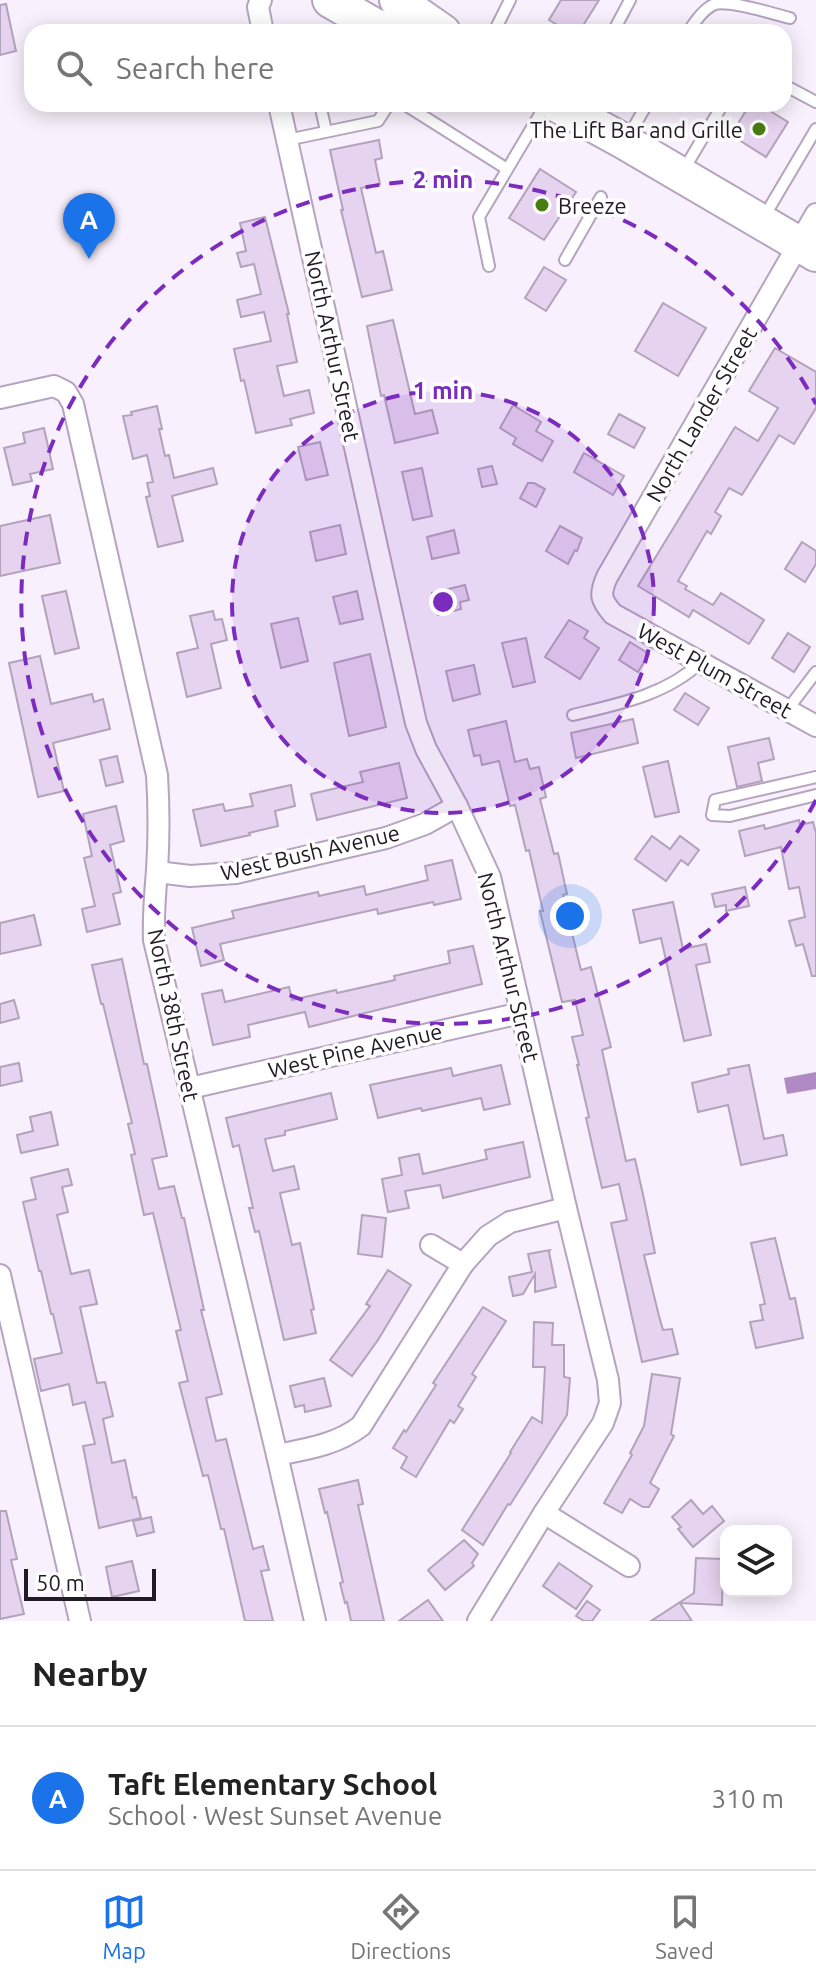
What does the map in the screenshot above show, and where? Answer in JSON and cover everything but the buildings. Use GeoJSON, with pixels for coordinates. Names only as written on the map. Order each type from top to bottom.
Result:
{"type":"FeatureCollection","features":[{"type":"Feature","properties":{"kind":"main road"},"geometry":{"type":"LineString","coordinates":[[330,0],[371,24]]}},
{"type":"Feature","properties":{"kind":"main road"},"geometry":{"type":"LineString","coordinates":[[374,24],[396,7],[428,24]]}},
{"type":"Feature","properties":{"kind":"main road"},"geometry":{"type":"LineString","coordinates":[[572,112],[807,249]]}},
{"type":"Feature","properties":{"kind":"street"},"geometry":{"type":"LineString","coordinates":[[261,0],[258,7],[261,24]]}},
{"type":"Feature","properties":{"kind":"street","name":"North Arthur Street"},"geometry":{"type":"LineString","coordinates":[[281,112],[416,723],[490,877],[608,1380],[610,1403],[603,1423],[478,1621]]}},
{"type":"Feature","properties":{"kind":"street","name":"North Lander Street"},"geometry":{"type":"LineString","coordinates":[[613,614],[603,603],[601,591],[607,577],[807,249],[816,214]]}},
{"type":"Feature","properties":{"kind":"street","name":"North 38th Street"},"geometry":{"type":"LineString","coordinates":[[0,398],[54,386],[66,392],[73,404],[157,775],[159,812],[154,940],[315,1621]]}},
{"type":"Feature","properties":{"kind":"street","name":"West Plum Street"},"geometry":{"type":"LineString","coordinates":[[613,614],[816,726]]}},
{"type":"Feature","properties":{"kind":"street","name":"West Bush Avenue"},"geometry":{"type":"LineString","coordinates":[[157,872],[190,876],[236,873],[386,838],[425,824],[457,806]]}},
{"type":"Feature","properties":{"kind":"street","name":"West Pine Avenue"},"geometry":{"type":"LineString","coordinates":[[190,1088],[521,1013]]}},
{"type":"Feature","properties":{"kind":"street"},"geometry":{"type":"LineString","coordinates":[[277,1455],[326,1445],[346,1437],[361,1426],[463,1264],[488,1236],[510,1222],[566,1208]]}},
{"type":"Feature","properties":{"kind":"street"},"geometry":{"type":"LineString","coordinates":[[431,1245],[463,1264]]}},
{"type":"Feature","properties":{"kind":"street"},"geometry":{"type":"LineString","coordinates":[[0,1275],[80,1621]]}},
{"type":"Feature","properties":{"kind":"street"},"geometry":{"type":"LineString","coordinates":[[544,1513],[629,1566]]}},
{"type":"Feature","properties":{"kind":"lane"},"geometry":{"type":"LineString","coordinates":[[498,24],[510,0]]}},
{"type":"Feature","properties":{"kind":"lane"},"geometry":{"type":"LineString","coordinates":[[617,24],[630,0]]}},
{"type":"Feature","properties":{"kind":"lane"},"geometry":{"type":"LineString","coordinates":[[694,24],[715,4],[728,2],[790,18]]}},
{"type":"Feature","properties":{"kind":"lane"},"geometry":{"type":"LineString","coordinates":[[792,89],[816,102]]}},
{"type":"Feature","properties":{"kind":"lane"},"geometry":{"type":"LineString","coordinates":[[322,112],[326,131]]}},
{"type":"Feature","properties":{"kind":"lane"},"geometry":{"type":"LineString","coordinates":[[287,140],[378,121],[384,112]]}},
{"type":"Feature","properties":{"kind":"lane"},"geometry":{"type":"LineString","coordinates":[[417,112],[507,169]]}},
{"type":"Feature","properties":{"kind":"lane"},"geometry":{"type":"LineString","coordinates":[[489,266],[479,217],[507,169],[557,112]]}},
{"type":"Feature","properties":{"kind":"lane"},"geometry":{"type":"LineString","coordinates":[[625,142],[642,112]]}},
{"type":"Feature","properties":{"kind":"lane"},"geometry":{"type":"LineString","coordinates":[[680,175],[718,112]]}},
{"type":"Feature","properties":{"kind":"lane"},"geometry":{"type":"LineString","coordinates":[[761,222],[816,129]]}},
{"type":"Feature","properties":{"kind":"lane"},"geometry":{"type":"LineString","coordinates":[[565,260],[601,197]]}},
{"type":"Feature","properties":{"kind":"lane"},"geometry":{"type":"LineString","coordinates":[[573,715],[636,700],[658,691],[701,662]]}},
{"type":"Feature","properties":{"kind":"lane"},"geometry":{"type":"LineString","coordinates":[[788,709],[816,672]]}},
{"type":"Feature","properties":{"kind":"lane"},"geometry":{"type":"LineString","coordinates":[[816,777],[715,800],[712,815],[730,816],[816,795]]}},
{"type":"Feature","properties":{"kind":"shaded area"},"geometry":{"type":"Polygon","coordinates":[[[816,1072],[816,1089],[787,1094],[784,1078],[816,1072]]]}},
{"type":"Feature","properties":{"kind":"place","name":"The Lift Bar and Grille"},"geometry":{"type":"Point","coordinates":[759,129]}},
{"type":"Feature","properties":{"kind":"place","name":"Breeze"},"geometry":{"type":"Point","coordinates":[542,205]}},
{"type":"Feature","properties":{"kind":"place","name":"Taft Elementary School"},"geometry":{"type":"Point","coordinates":[89,259]}}]}
